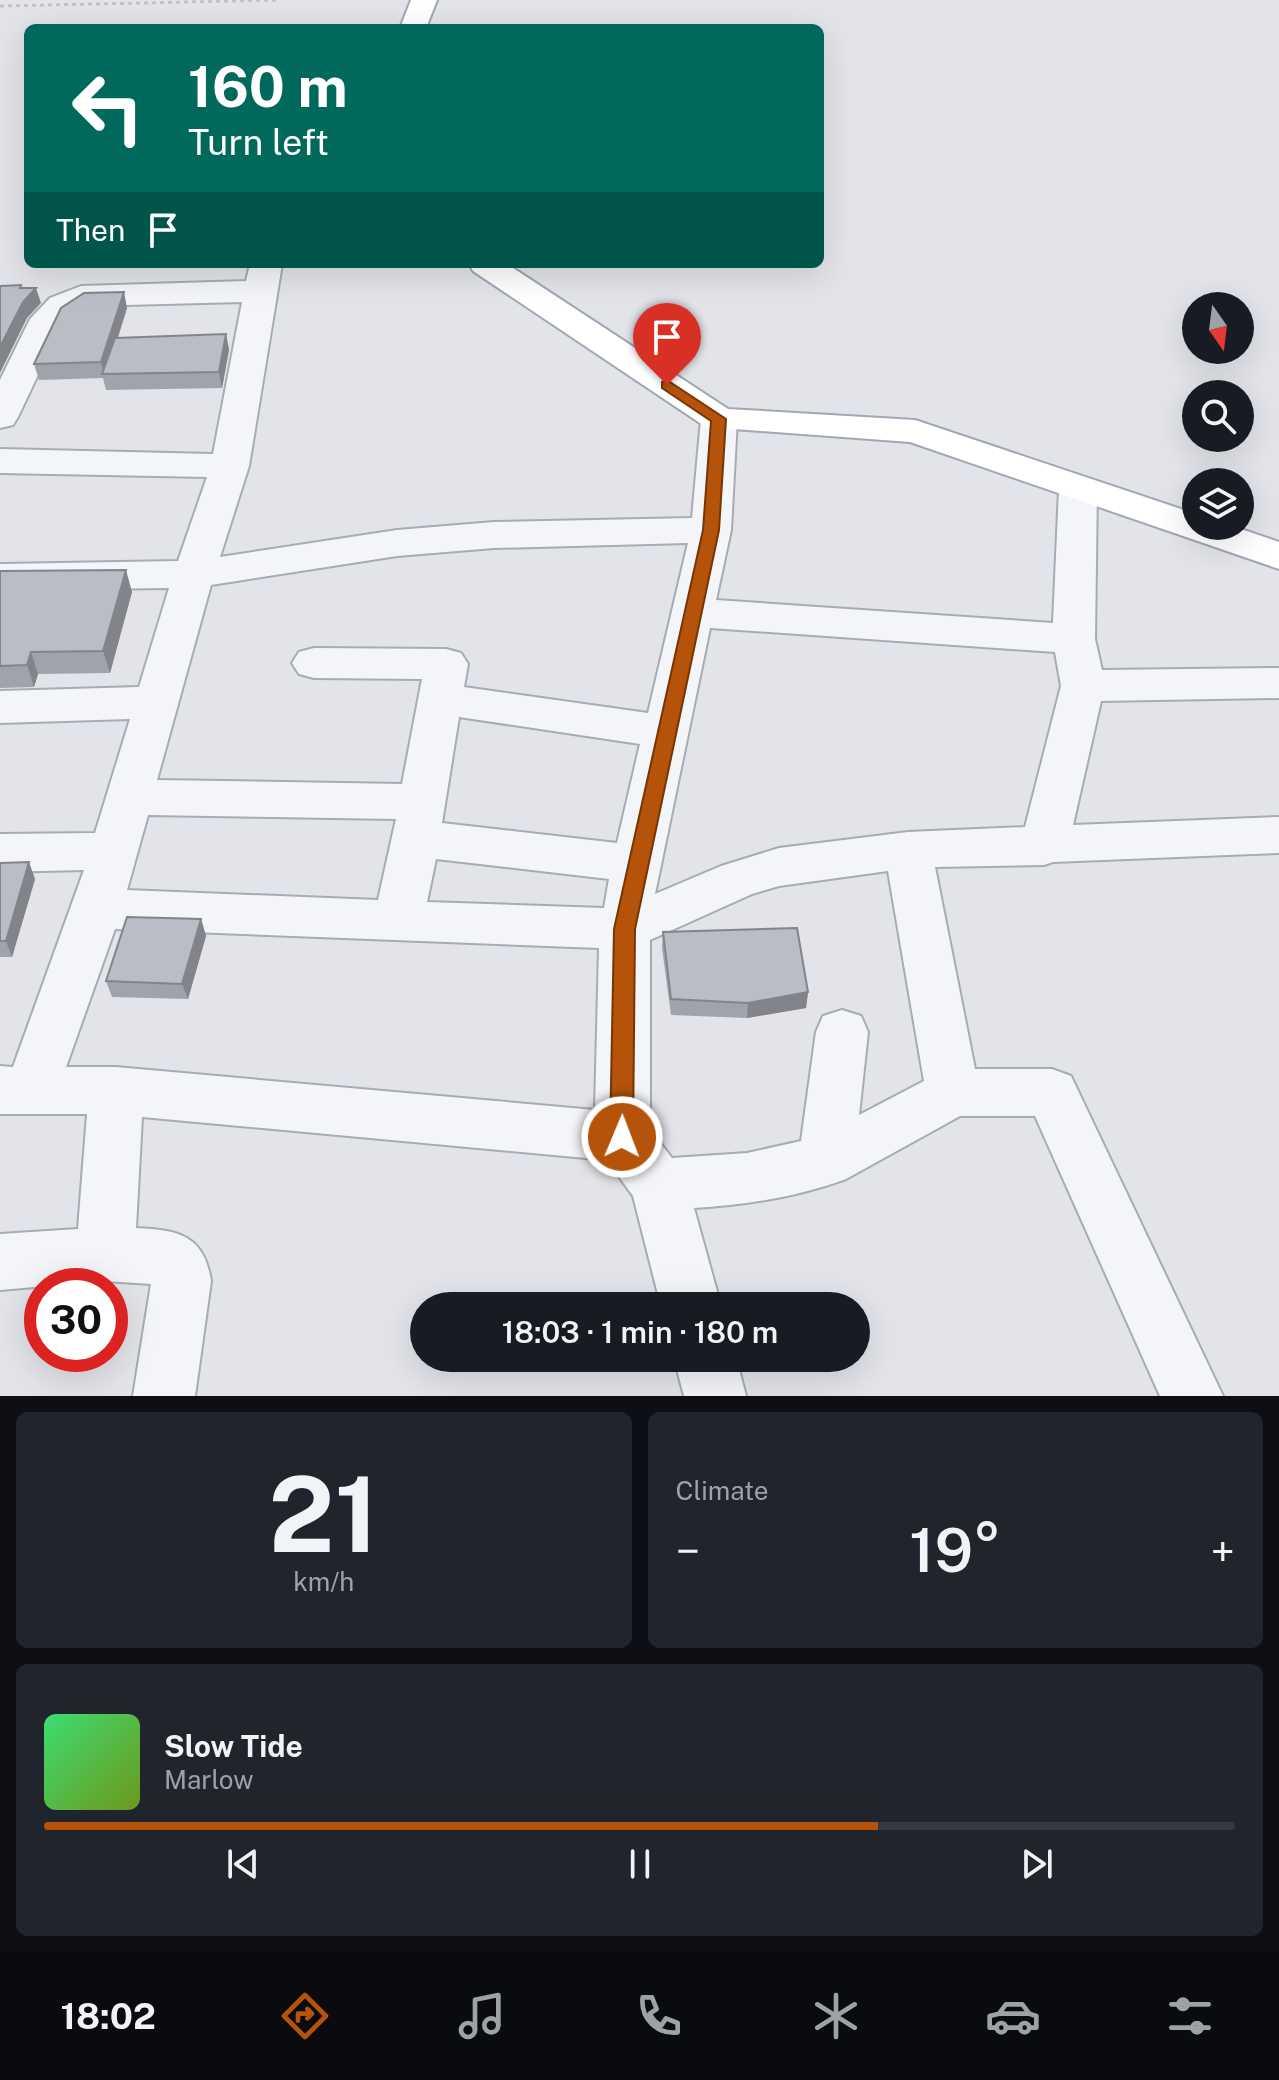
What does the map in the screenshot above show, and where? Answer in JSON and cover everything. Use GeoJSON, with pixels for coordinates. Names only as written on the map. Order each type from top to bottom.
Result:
{"type":"FeatureCollection","features":[{"type":"Feature","properties":{"kind":"main road"},"geometry":{"type":"LineString","coordinates":[[415,24],[424,0]]}},
{"type":"Feature","properties":{"kind":"main road"},"geometry":{"type":"LineString","coordinates":[[491,268],[719,419],[915,431],[1279,556]]}},
{"type":"Feature","properties":{"kind":"street"},"geometry":{"type":"LineString","coordinates":[[0,417],[47,319],[68,301],[81,296],[264,277],[230,466],[194,574],[97,909],[15,1090],[116,1091],[622,1137]]}},
{"type":"Feature","properties":{"kind":"street"},"geometry":{"type":"LineString","coordinates":[[687,1292],[659,1185],[622,1137],[625,929],[636,864],[711,530],[719,419]]}},
{"type":"Feature","properties":{"kind":"street"},"geometry":{"type":"LineString","coordinates":[[0,461],[230,466]]}},
{"type":"Feature","properties":{"kind":"street"},"geometry":{"type":"LineString","coordinates":[[1044,847],[1083,686],[1074,639],[1078,489]]}},
{"type":"Feature","properties":{"kind":"street"},"geometry":{"type":"LineString","coordinates":[[0,577],[194,574],[397,543],[494,535],[711,530]]}},
{"type":"Feature","properties":{"kind":"street"},"geometry":{"type":"LineString","coordinates":[[693,613],[1074,639]]}},
{"type":"Feature","properties":{"kind":"street"},"geometry":{"type":"LineString","coordinates":[[314,663],[446,664],[398,922]]}},
{"type":"Feature","properties":{"kind":"street"},"geometry":{"type":"LineString","coordinates":[[1083,686],[1279,683]]}},
{"type":"Feature","properties":{"kind":"street"},"geometry":{"type":"LineString","coordinates":[[441,699],[667,732]]}},
{"type":"Feature","properties":{"kind":"street"},"geometry":{"type":"LineString","coordinates":[[0,707],[159,702]]}},
{"type":"Feature","properties":{"kind":"street"},"geometry":{"type":"LineString","coordinates":[[130,797],[419,820],[636,864]]}},
{"type":"Feature","properties":{"kind":"street"},"geometry":{"type":"LineString","coordinates":[[97,909],[625,929],[738,879],[779,867],[908,850],[1044,847],[1279,835]]}},
{"type":"Feature","properties":{"kind":"street"},"geometry":{"type":"LineString","coordinates":[[908,850],[953,1092]]}},
{"type":"Feature","properties":{"kind":"street"},"geometry":{"type":"LineString","coordinates":[[0,853],[114,851]]}},
{"type":"Feature","properties":{"kind":"street"},"geometry":{"type":"LineString","coordinates":[[826,1161],[842,1032]]}},
{"type":"Feature","properties":{"kind":"street"},"geometry":{"type":"LineString","coordinates":[[105,1254],[116,1091]]}},
{"type":"Feature","properties":{"kind":"street"},"geometry":{"type":"LineString","coordinates":[[659,1185],[747,1179],[826,1161],[953,1092],[1052,1093],[1192,1396]]}},
{"type":"Feature","properties":{"kind":"street"},"geometry":{"type":"LineString","coordinates":[[0,1262],[105,1254],[166,1257],[179,1266],[181,1281],[164,1396]]}},
{"type":"Feature","properties":{"kind":"street"},"geometry":{"type":"LineString","coordinates":[[709,1372],[715,1396]]}},
{"type":"Feature","properties":{"kind":"path"},"geometry":{"type":"LineString","coordinates":[[0,6],[279,0]]}},
{"type":"Feature","properties":{"kind":"building"},"geometry":{"type":"Polygon","coordinates":[[[21,285],[20,288],[36,288],[23,302],[0,347],[0,286],[21,285]]]}},
{"type":"Feature","properties":{"kind":"building"},"geometry":{"type":"Polygon","coordinates":[[[124,292],[101,362],[34,364],[61,308],[84,293],[124,292]]]}},
{"type":"Feature","properties":{"kind":"building"},"geometry":{"type":"Polygon","coordinates":[[[226,334],[219,372],[102,374],[115,338],[226,334]]]}},
{"type":"Feature","properties":{"kind":"building"},"geometry":{"type":"Polygon","coordinates":[[[126,570],[103,651],[31,652],[27,665],[0,666],[0,571],[126,570]]]}},
{"type":"Feature","properties":{"kind":"building"},"geometry":{"type":"Polygon","coordinates":[[[29,862],[6,941],[0,941],[0,863],[29,862]]]}},
{"type":"Feature","properties":{"kind":"building"},"geometry":{"type":"Polygon","coordinates":[[[127,917],[201,919],[182,984],[106,981],[127,917]]]}},
{"type":"Feature","properties":{"kind":"building"},"geometry":{"type":"Polygon","coordinates":[[[797,928],[808,992],[748,1003],[671,999],[663,932],[797,928]]]}},
{"type":"Feature","properties":{"kind":"route"},"geometry":{"type":"LineString","coordinates":[[622,1137],[625,929],[636,864],[711,530],[719,419],[667,385]]}}]}
